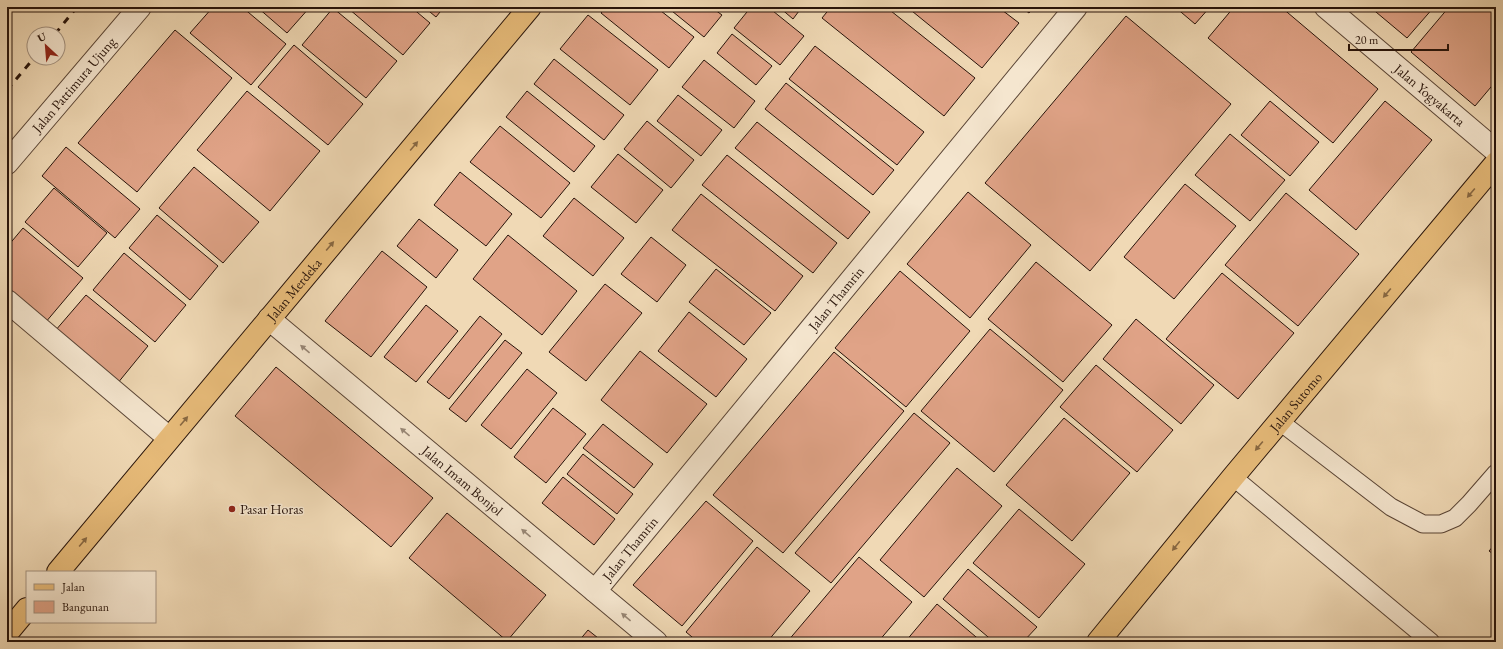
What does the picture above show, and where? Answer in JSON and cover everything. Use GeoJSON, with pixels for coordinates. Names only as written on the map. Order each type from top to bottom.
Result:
{"type":"FeatureCollection","features":[{"type":"Feature","properties":{"kind":"main road","name":"Jalan Merdeka"},"geometry":{"type":"LineString","coordinates":[[59,571],[530,7]]}},
{"type":"Feature","properties":{"kind":"main road","name":"Jalan Sutomo"},"geometry":{"type":"LineString","coordinates":[[1098,642],[1232,477],[1496,163]]}},
{"type":"Feature","properties":{"kind":"main road"},"geometry":{"type":"LineString","coordinates":[[7,633],[26,610]]}},
{"type":"Feature","properties":{"kind":"street","name":"Jalan Pattimura Ujung"},"geometry":{"type":"LineString","coordinates":[[7,163],[140,7]]}},
{"type":"Feature","properties":{"kind":"street","name":"Jalan Thamrin"},"geometry":{"type":"LineString","coordinates":[[595,590],[1076,7]]}},
{"type":"Feature","properties":{"kind":"street","name":"Jalan Yogyakarta"},"geometry":{"type":"LineString","coordinates":[[1326,7],[1496,151]]}},
{"type":"Feature","properties":{"kind":"street"},"geometry":{"type":"LineString","coordinates":[[7,301],[169,438]]}},
{"type":"Feature","properties":{"kind":"street","name":"Jalan Imam Bonjol"},"geometry":{"type":"LineString","coordinates":[[269,319],[656,642]]}},
{"type":"Feature","properties":{"kind":"lane"},"geometry":{"type":"LineString","coordinates":[[1279,422],[1391,506],[1423,524],[1441,524],[1455,518],[1496,473]]}},
{"type":"Feature","properties":{"kind":"lane"},"geometry":{"type":"LineString","coordinates":[[1232,477],[1431,642]]}},
{"type":"Feature","properties":{"kind":"building"},"geometry":{"type":"Polygon","coordinates":[[[213,7],[242,7],[286,44],[251,85],[190,33],[213,7]]]}},
{"type":"Feature","properties":{"kind":"building"},"geometry":{"type":"Polygon","coordinates":[[[257,7],[310,7],[287,33],[257,7]]]}},
{"type":"Feature","properties":{"kind":"building"},"geometry":{"type":"Polygon","coordinates":[[[351,7],[411,7],[430,23],[403,55],[349,9],[351,7]]]}},
{"type":"Feature","properties":{"kind":"building"},"geometry":{"type":"Polygon","coordinates":[[[424,7],[444,7],[436,17],[424,7]]]}},
{"type":"Feature","properties":{"kind":"building"},"geometry":{"type":"Polygon","coordinates":[[[606,7],[656,7],[694,37],[669,68],[601,13],[606,7]]]}},
{"type":"Feature","properties":{"kind":"building"},"geometry":{"type":"Polygon","coordinates":[[[667,7],[711,7],[722,15],[704,37],[667,7]]]}},
{"type":"Feature","properties":{"kind":"building"},"geometry":{"type":"Polygon","coordinates":[[[751,7],[768,7],[804,36],[780,65],[734,28],[751,7]]]}},
{"type":"Feature","properties":{"kind":"building"},"geometry":{"type":"Polygon","coordinates":[[[779,7],[802,7],[793,19],[779,7]]]}},
{"type":"Feature","properties":{"kind":"building"},"geometry":{"type":"Polygon","coordinates":[[[831,7],[886,7],[975,78],[944,116],[822,18],[831,7]]]}},
{"type":"Feature","properties":{"kind":"building"},"geometry":{"type":"Polygon","coordinates":[[[907,7],[998,7],[1019,23],[982,68],[907,7]]]}},
{"type":"Feature","properties":{"kind":"building"},"geometry":{"type":"Polygon","coordinates":[[[1021,7],[1034,7],[1029,13],[1021,7]]]}},
{"type":"Feature","properties":{"kind":"building"},"geometry":{"type":"Polygon","coordinates":[[[1175,7],[1210,7],[1195,24],[1175,7]]]}},
{"type":"Feature","properties":{"kind":"building"},"geometry":{"type":"Polygon","coordinates":[[[1234,7],[1281,7],[1378,89],[1333,143],[1208,38],[1234,7]]]}},
{"type":"Feature","properties":{"kind":"building"},"geometry":{"type":"Polygon","coordinates":[[[1370,7],[1434,7],[1407,38],[1370,7]]]}},
{"type":"Feature","properties":{"kind":"building"},"geometry":{"type":"Polygon","coordinates":[[[1449,7],[1496,8],[1496,81],[1475,106],[1411,52],[1449,7]]]}},
{"type":"Feature","properties":{"kind":"building"},"geometry":{"type":"Polygon","coordinates":[[[333,8],[397,61],[366,98],[302,45],[333,8]]]}},
{"type":"Feature","properties":{"kind":"building"},"geometry":{"type":"Polygon","coordinates":[[[588,15],[658,70],[630,105],[560,49],[588,15]]]}},
{"type":"Feature","properties":{"kind":"building"},"geometry":{"type":"Polygon","coordinates":[[[1126,16],[1231,104],[1090,271],[985,183],[1126,16]]]}},
{"type":"Feature","properties":{"kind":"building"},"geometry":{"type":"Polygon","coordinates":[[[175,30],[232,78],[137,192],[78,143],[175,30]]]}},
{"type":"Feature","properties":{"kind":"building"},"geometry":{"type":"Polygon","coordinates":[[[732,34],[772,66],[756,85],[717,53],[732,34]]]}},
{"type":"Feature","properties":{"kind":"building"},"geometry":{"type":"Polygon","coordinates":[[[294,45],[363,104],[328,145],[258,87],[294,45]]]}},
{"type":"Feature","properties":{"kind":"building"},"geometry":{"type":"Polygon","coordinates":[[[815,46],[924,132],[897,165],[789,79],[815,46]]]}},
{"type":"Feature","properties":{"kind":"building"},"geometry":{"type":"Polygon","coordinates":[[[554,59],[624,115],[604,140],[534,84],[554,59]]]}},
{"type":"Feature","properties":{"kind":"building"},"geometry":{"type":"Polygon","coordinates":[[[704,60],[755,101],[734,128],[682,87],[704,60]]]}},
{"type":"Feature","properties":{"kind":"building"},"geometry":{"type":"Polygon","coordinates":[[[786,83],[894,170],[873,195],[765,109],[786,83]]]}},
{"type":"Feature","properties":{"kind":"building"},"geometry":{"type":"Polygon","coordinates":[[[247,91],[320,151],[270,211],[197,150],[247,91]]]}},
{"type":"Feature","properties":{"kind":"building"},"geometry":{"type":"Polygon","coordinates":[[[527,91],[595,146],[574,172],[506,117],[527,91]]]}},
{"type":"Feature","properties":{"kind":"building"},"geometry":{"type":"Polygon","coordinates":[[[678,95],[722,130],[701,156],[657,121],[678,95]]]}},
{"type":"Feature","properties":{"kind":"building"},"geometry":{"type":"Polygon","coordinates":[[[1270,101],[1319,142],[1290,176],[1241,135],[1270,101]]]}},
{"type":"Feature","properties":{"kind":"building"},"geometry":{"type":"Polygon","coordinates":[[[1385,101],[1432,140],[1356,230],[1309,190],[1385,101]]]}},
{"type":"Feature","properties":{"kind":"building"},"geometry":{"type":"Polygon","coordinates":[[[647,121],[694,160],[671,188],[624,149],[647,121]]]}},
{"type":"Feature","properties":{"kind":"building"},"geometry":{"type":"Polygon","coordinates":[[[757,122],[870,212],[848,239],[735,148],[757,122]]]}},
{"type":"Feature","properties":{"kind":"building"},"geometry":{"type":"Polygon","coordinates":[[[500,126],[570,183],[541,218],[470,162],[500,126]]]}},
{"type":"Feature","properties":{"kind":"building"},"geometry":{"type":"Polygon","coordinates":[[[1230,134],[1285,180],[1250,221],[1195,175],[1230,134]]]}},
{"type":"Feature","properties":{"kind":"building"},"geometry":{"type":"Polygon","coordinates":[[[66,147],[140,209],[115,238],[42,176],[66,147]]]}},
{"type":"Feature","properties":{"kind":"building"},"geometry":{"type":"Polygon","coordinates":[[[618,154],[663,190],[636,223],[591,187],[618,154]]]}},
{"type":"Feature","properties":{"kind":"building"},"geometry":{"type":"Polygon","coordinates":[[[727,155],[837,243],[813,273],[702,185],[727,155]]]}},
{"type":"Feature","properties":{"kind":"building"},"geometry":{"type":"Polygon","coordinates":[[[194,167],[259,222],[223,263],[159,208],[194,167]]]}},
{"type":"Feature","properties":{"kind":"building"},"geometry":{"type":"Polygon","coordinates":[[[460,172],[512,214],[486,246],[434,205],[460,172]]]}},
{"type":"Feature","properties":{"kind":"building"},"geometry":{"type":"Polygon","coordinates":[[[1185,184],[1236,226],[1174,299],[1124,257],[1185,184]]]}},
{"type":"Feature","properties":{"kind":"building"},"geometry":{"type":"Polygon","coordinates":[[[54,188],[107,233],[78,267],[25,222],[54,188]]]}},
{"type":"Feature","properties":{"kind":"building"},"geometry":{"type":"Polygon","coordinates":[[[968,192],[1031,245],[970,318],[907,264],[968,192]]]}},
{"type":"Feature","properties":{"kind":"building"},"geometry":{"type":"Polygon","coordinates":[[[1286,193],[1359,254],[1298,326],[1225,265],[1286,193]]]}},
{"type":"Feature","properties":{"kind":"building"},"geometry":{"type":"Polygon","coordinates":[[[701,194],[803,276],[775,311],[672,230],[701,194]]]}},
{"type":"Feature","properties":{"kind":"building"},"geometry":{"type":"Polygon","coordinates":[[[574,198],[624,238],[593,276],[543,236],[574,198]]]}},
{"type":"Feature","properties":{"kind":"building"},"geometry":{"type":"Polygon","coordinates":[[[157,215],[218,266],[190,300],[129,248],[157,215]]]}},
{"type":"Feature","properties":{"kind":"building"},"geometry":{"type":"Polygon","coordinates":[[[419,219],[458,250],[436,278],[397,246],[419,219]]]}},
{"type":"Feature","properties":{"kind":"building"},"geometry":{"type":"Polygon","coordinates":[[[23,228],[83,278],[45,323],[7,291],[7,247],[23,228]]]}},
{"type":"Feature","properties":{"kind":"building"},"geometry":{"type":"Polygon","coordinates":[[[508,235],[577,291],[542,335],[473,279],[508,235]]]}},
{"type":"Feature","properties":{"kind":"building"},"geometry":{"type":"Polygon","coordinates":[[[651,237],[686,265],[657,302],[621,274],[651,237]]]}},
{"type":"Feature","properties":{"kind":"building"},"geometry":{"type":"Polygon","coordinates":[[[382,251],[427,287],[371,357],[325,321],[382,251]]]}},
{"type":"Feature","properties":{"kind":"building"},"geometry":{"type":"Polygon","coordinates":[[[124,253],[186,305],[155,342],[93,290],[124,253]]]}},
{"type":"Feature","properties":{"kind":"building"},"geometry":{"type":"Polygon","coordinates":[[[1036,262],[1112,325],[1063,382],[988,319],[1036,262]]]}},
{"type":"Feature","properties":{"kind":"building"},"geometry":{"type":"Polygon","coordinates":[[[716,269],[771,313],[744,345],[689,302],[716,269]]]}},
{"type":"Feature","properties":{"kind":"building"},"geometry":{"type":"Polygon","coordinates":[[[900,271],[970,331],[906,407],[835,348],[900,271]]]}},
{"type":"Feature","properties":{"kind":"building"},"geometry":{"type":"Polygon","coordinates":[[[1222,273],[1294,333],[1238,399],[1166,339],[1222,273]]]}},
{"type":"Feature","properties":{"kind":"building"},"geometry":{"type":"Polygon","coordinates":[[[605,284],[642,313],[586,381],[549,352],[605,284]]]}},
{"type":"Feature","properties":{"kind":"building"},"geometry":{"type":"Polygon","coordinates":[[[86,295],[148,346],[117,384],[55,331],[86,295]]]}},
{"type":"Feature","properties":{"kind":"building"},"geometry":{"type":"Polygon","coordinates":[[[426,305],[458,331],[416,382],[384,357],[426,305]]]}},
{"type":"Feature","properties":{"kind":"building"},"geometry":{"type":"Polygon","coordinates":[[[689,312],[747,359],[716,397],[658,351],[689,312]]]}},
{"type":"Feature","properties":{"kind":"building"},"geometry":{"type":"Polygon","coordinates":[[[480,316],[502,334],[449,399],[427,382],[480,316]]]}},
{"type":"Feature","properties":{"kind":"building"},"geometry":{"type":"Polygon","coordinates":[[[1136,319],[1214,385],[1181,424],[1103,359],[1136,319]]]}},
{"type":"Feature","properties":{"kind":"building"},"geometry":{"type":"Polygon","coordinates":[[[990,329],[1063,390],[994,472],[921,411],[990,329]]]}},
{"type":"Feature","properties":{"kind":"building"},"geometry":{"type":"Polygon","coordinates":[[[505,340],[522,353],[466,422],[449,409],[505,340]]]}},
{"type":"Feature","properties":{"kind":"building"},"geometry":{"type":"Polygon","coordinates":[[[640,351],[707,404],[667,453],[601,400],[640,351]]]}},
{"type":"Feature","properties":{"kind":"building"},"geometry":{"type":"Polygon","coordinates":[[[834,352],[904,411],[783,553],[713,495],[834,352]]]}},
{"type":"Feature","properties":{"kind":"building"},"geometry":{"type":"Polygon","coordinates":[[[1096,365],[1173,430],[1137,472],[1060,407],[1096,365]]]}},
{"type":"Feature","properties":{"kind":"building"},"geometry":{"type":"Polygon","coordinates":[[[276,367],[433,498],[391,547],[235,416],[276,367]]]}},
{"type":"Feature","properties":{"kind":"building"},"geometry":{"type":"Polygon","coordinates":[[[527,369],[557,393],[511,449],[481,425],[527,369]]]}},
{"type":"Feature","properties":{"kind":"building"},"geometry":{"type":"Polygon","coordinates":[[[553,408],[586,434],[546,483],[514,457],[553,408]]]}},
{"type":"Feature","properties":{"kind":"building"},"geometry":{"type":"Polygon","coordinates":[[[914,413],[950,443],[831,583],[795,553],[914,413]]]}},
{"type":"Feature","properties":{"kind":"building"},"geometry":{"type":"Polygon","coordinates":[[[1064,418],[1130,473],[1072,541],[1006,485],[1064,418]]]}},
{"type":"Feature","properties":{"kind":"building"},"geometry":{"type":"Polygon","coordinates":[[[603,424],[653,464],[634,488],[583,448],[603,424]]]}},
{"type":"Feature","properties":{"kind":"building"},"geometry":{"type":"Polygon","coordinates":[[[583,454],[633,494],[617,514],[567,474],[583,454]]]}},
{"type":"Feature","properties":{"kind":"building"},"geometry":{"type":"Polygon","coordinates":[[[957,468],[1002,506],[924,597],[880,560],[957,468]]]}},
{"type":"Feature","properties":{"kind":"building"},"geometry":{"type":"Polygon","coordinates":[[[563,477],[615,519],[594,545],[542,503],[563,477]]]}},
{"type":"Feature","properties":{"kind":"building"},"geometry":{"type":"Polygon","coordinates":[[[706,501],[753,541],[682,626],[633,585],[706,501]]]}},
{"type":"Feature","properties":{"kind":"building"},"geometry":{"type":"Polygon","coordinates":[[[1019,509],[1085,564],[1039,618],[973,563],[1019,509]]]}},
{"type":"Feature","properties":{"kind":"building"},"geometry":{"type":"Polygon","coordinates":[[[447,513],[546,595],[507,641],[409,558],[447,513]]]}},
{"type":"Feature","properties":{"kind":"building"},"geometry":{"type":"Polygon","coordinates":[[[1496,543],[1496,556],[1489,551],[1496,543]]]}},
{"type":"Feature","properties":{"kind":"building"},"geometry":{"type":"Polygon","coordinates":[[[757,547],[810,591],[767,642],[698,642],[686,632],[757,547]]]}},
{"type":"Feature","properties":{"kind":"building"},"geometry":{"type":"Polygon","coordinates":[[[859,557],[912,602],[878,642],[787,642],[859,557]]]}},
{"type":"Feature","properties":{"kind":"building"},"geometry":{"type":"Polygon","coordinates":[[[968,569],[1037,627],[1023,642],[994,642],[943,599],[968,569]]]}},
{"type":"Feature","properties":{"kind":"building"},"geometry":{"type":"Polygon","coordinates":[[[937,604],[982,642],[905,642],[937,604]]]}},
{"type":"Feature","properties":{"kind":"building"},"geometry":{"type":"Polygon","coordinates":[[[588,630],[603,642],[578,642],[588,630]]]}},
{"type":"Feature","properties":{"kind":"railway"},"geometry":{"type":"LineString","coordinates":[[62,26],[77,7]]}},
{"type":"Feature","properties":{"kind":"railway"},"geometry":{"type":"LineString","coordinates":[[7,90],[27,66]]}},
{"type":"Feature","properties":{"kind":"place","name":"Pasar Horas"},"geometry":{"type":"Point","coordinates":[232,509]}}]}
